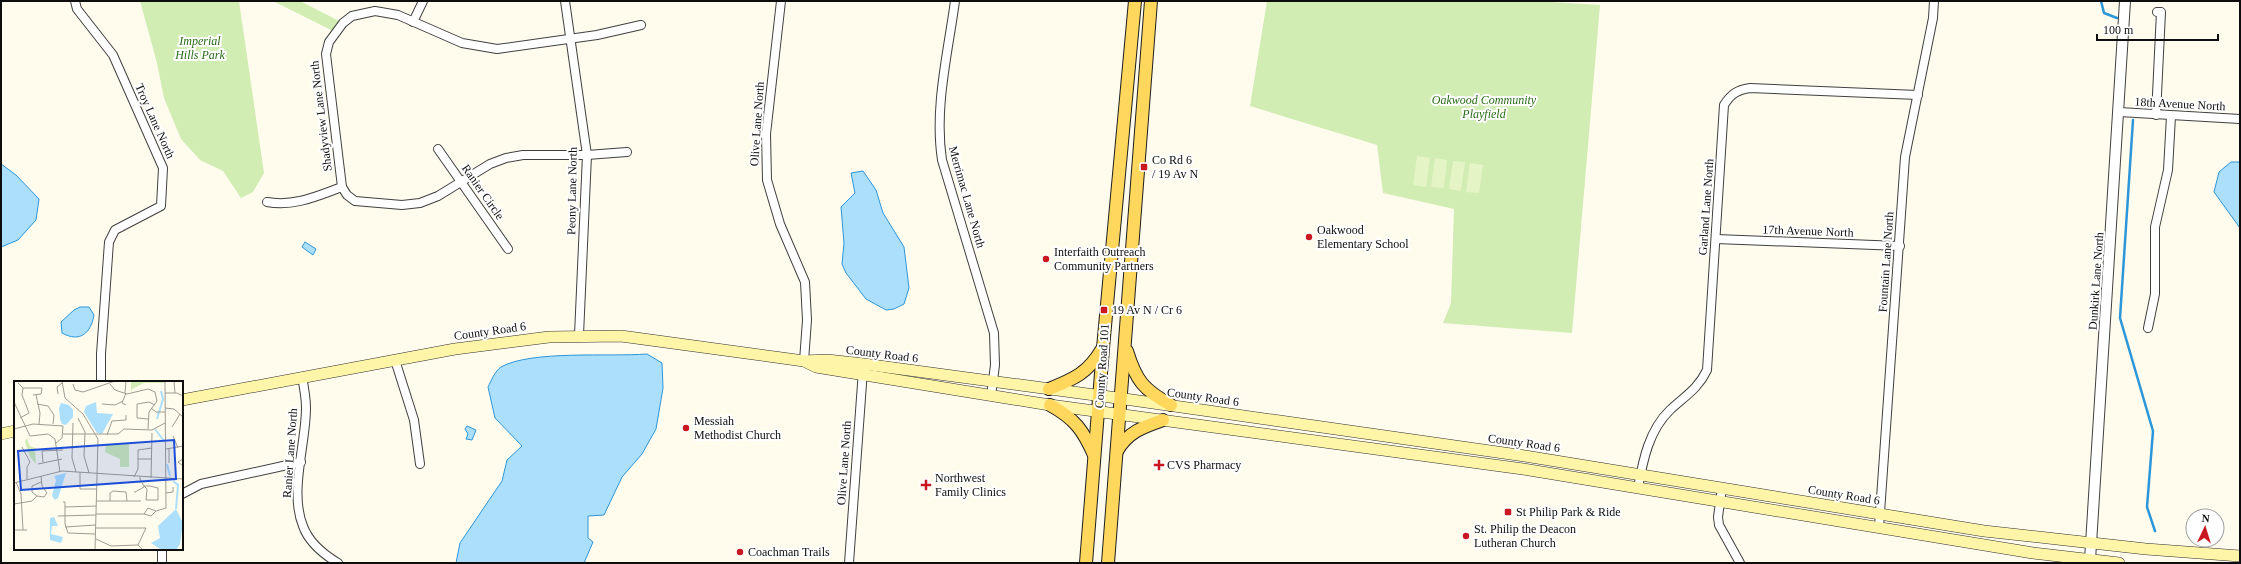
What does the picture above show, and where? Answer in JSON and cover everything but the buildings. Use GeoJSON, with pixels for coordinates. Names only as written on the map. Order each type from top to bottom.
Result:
{"type":"FeatureCollection","features":[{"type":"Feature","properties":{"kind":"main road","name":"County Road 101"},"geometry":{"type":"LineString","coordinates":[[1086,563],[1103,348],[1135,1]]}},
{"type":"Feature","properties":{"kind":"main road","name":"County Road 101"},"geometry":{"type":"LineString","coordinates":[[1108,563],[1152,1]]}},
{"type":"Feature","properties":{"kind":"main road","name":"County Road 6"},"geometry":{"type":"LineString","coordinates":[[183,400],[516,339],[579,335],[621,336],[804,361],[827,360],[864,364],[1171,405],[1640,475],[1977,530],[2092,544],[2240,556]]}},
{"type":"Feature","properties":{"kind":"main road"},"geometry":{"type":"LineString","coordinates":[[1125,347],[1139,382],[1154,396],[1171,405]]}},
{"type":"Feature","properties":{"kind":"main road"},"geometry":{"type":"LineString","coordinates":[[1049,389],[1082,374],[1094,362],[1103,348]]}},
{"type":"Feature","properties":{"kind":"main road","name":"County Road 6"},"geometry":{"type":"LineString","coordinates":[[804,361],[816,367],[862,376],[991,396],[1523,469],[2090,562],[2119,563]]}},
{"type":"Feature","properties":{"kind":"main road"},"geometry":{"type":"LineString","coordinates":[[1050,405],[1067,415],[1079,426],[1095,457]]}},
{"type":"Feature","properties":{"kind":"main road"},"geometry":{"type":"LineString","coordinates":[[1116,452],[1124,439],[1133,431],[1163,420]]}},
{"type":"Feature","properties":{"kind":"main road"},"geometry":{"type":"LineString","coordinates":[[1,434],[14,431]]}},
{"type":"Feature","properties":{"kind":"street","name":"Troy Lane North"},"geometry":{"type":"LineString","coordinates":[[75,1],[77,9],[113,55],[164,168],[161,206],[115,230],[109,242],[101,354],[101,381]]}},
{"type":"Feature","properties":{"kind":"street"},"geometry":{"type":"LineString","coordinates":[[423,1],[413,22],[462,43],[479,47],[514,48],[570,40],[623,30],[641,24]]}},
{"type":"Feature","properties":{"kind":"street","name":"Peony Lane North"},"geometry":{"type":"LineString","coordinates":[[565,1],[587,155],[579,335]]}},
{"type":"Feature","properties":{"kind":"street","name":"Olive Lane North"},"geometry":{"type":"LineString","coordinates":[[781,1],[766,134],[767,180],[780,224],[805,282],[807,320],[804,361]]}},
{"type":"Feature","properties":{"kind":"street","name":"Merrimac Lane North"},"geometry":{"type":"LineString","coordinates":[[955,1],[941,108],[939,143],[946,176],[994,333],[995,365],[991,396]]}},
{"type":"Feature","properties":{"kind":"street","name":"Fountain Lane North"},"geometry":{"type":"LineString","coordinates":[[1879,528],[1900,246],[1905,157],[1933,18],[1934,1]]}},
{"type":"Feature","properties":{"kind":"street","name":"Dunkirk Lane North"},"geometry":{"type":"LineString","coordinates":[[2090,562],[2125,1]]}},
{"type":"Feature","properties":{"kind":"street","name":"Shadyview Lane North"},"geometry":{"type":"LineString","coordinates":[[342,187],[326,66],[329,42],[343,23],[352,16],[375,10],[398,15],[413,22]]}},
{"type":"Feature","properties":{"kind":"street"},"geometry":{"type":"LineString","coordinates":[[2156,115],[2161,12],[2157,12]]}},
{"type":"Feature","properties":{"kind":"street","name":"Garland Lane North"},"geometry":{"type":"LineString","coordinates":[[1638,488],[1640,475],[1654,430],[1671,409],[1696,389],[1706,370],[1724,105],[1734,92],[1750,88],[1918,95]]}},
{"type":"Feature","properties":{"kind":"street","name":"18th Avenue North"},"geometry":{"type":"LineString","coordinates":[[2119,112],[2240,120]]}},
{"type":"Feature","properties":{"kind":"street"},"geometry":{"type":"LineString","coordinates":[[2148,328],[2155,294],[2155,227],[2168,170],[2171,116]]}},
{"type":"Feature","properties":{"kind":"street","name":"Ranier Circle"},"geometry":{"type":"LineString","coordinates":[[438,149],[508,249]]}},
{"type":"Feature","properties":{"kind":"street"},"geometry":{"type":"LineString","coordinates":[[268,202],[282,204],[300,202],[342,187],[347,195],[355,201],[402,205],[420,203],[438,196],[490,164],[506,158],[523,155],[587,155],[627,152]]}},
{"type":"Feature","properties":{"kind":"street","name":"17th Avenue North"},"geometry":{"type":"LineString","coordinates":[[1716,239],[1900,246]]}},
{"type":"Feature","properties":{"kind":"street"},"geometry":{"type":"LineString","coordinates":[[395,360],[414,420],[420,464]]}},
{"type":"Feature","properties":{"kind":"street","name":"Olive Lane North"},"geometry":{"type":"LineString","coordinates":[[848,563],[864,364]]}},
{"type":"Feature","properties":{"kind":"street","name":"Ranier Lane North"},"geometry":{"type":"LineString","coordinates":[[302,377],[306,408],[298,500],[303,526],[317,548],[338,563]]}},
{"type":"Feature","properties":{"kind":"street"},"geometry":{"type":"LineString","coordinates":[[183,493],[201,484],[301,462]]}},
{"type":"Feature","properties":{"kind":"street"},"geometry":{"type":"LineString","coordinates":[[1722,488],[1719,525],[1740,563]]}},
{"type":"Feature","properties":{"kind":"street"},"geometry":{"type":"LineString","coordinates":[[162,550],[162,563]]}},
{"type":"Feature","properties":{"kind":"green space","name":"Imperial Hills Park"},"geometry":{"type":"Polygon","coordinates":[[[140,1],[239,1],[264,173],[253,192],[241,198],[223,171],[200,160],[181,139],[164,98],[157,63],[140,1]]]}},
{"type":"Feature","properties":{"kind":"green space"},"geometry":{"type":"Polygon","coordinates":[[[273,1],[300,1],[343,23],[335,32],[273,1]]]}},
{"type":"Feature","properties":{"kind":"green space","name":"Oakwood Community Playfield"},"geometry":{"type":"Polygon","coordinates":[[[1267,1],[1533,1],[1600,5],[1572,333],[1443,323],[1451,303],[1454,209],[1383,193],[1377,145],[1250,106],[1267,1]]]}},
{"type":"Feature","properties":{"kind":"green space"},"geometry":{"type":"Polygon","coordinates":[[[1417,156],[1430,158],[1426,187],[1413,185],[1417,156]]]}},
{"type":"Feature","properties":{"kind":"green space"},"geometry":{"type":"Polygon","coordinates":[[[1435,158],[1447,160],[1444,188],[1431,187],[1435,158]]]}},
{"type":"Feature","properties":{"kind":"green space"},"geometry":{"type":"Polygon","coordinates":[[[1453,161],[1465,162],[1461,191],[1449,189],[1453,161]]]}},
{"type":"Feature","properties":{"kind":"green space"},"geometry":{"type":"Polygon","coordinates":[[[1470,163],[1483,165],[1479,193],[1466,192],[1470,163]]]}},
{"type":"Feature","properties":{"kind":"water"},"geometry":{"type":"Polygon","coordinates":[[[2231,162],[2240,162],[2240,228],[2214,192],[2219,172],[2231,162]]]}},
{"type":"Feature","properties":{"kind":"water"},"geometry":{"type":"Polygon","coordinates":[[[1,164],[16,175],[39,199],[36,220],[18,240],[1,247],[1,164]]]}},
{"type":"Feature","properties":{"kind":"water"},"geometry":{"type":"Polygon","coordinates":[[[863,171],[876,190],[883,213],[904,247],[909,288],[904,304],[894,309],[886,310],[866,299],[846,273],[842,264],[844,243],[841,207],[855,193],[851,173],[863,171]]]}},
{"type":"Feature","properties":{"kind":"water"},"geometry":{"type":"Polygon","coordinates":[[[305,242],[316,249],[313,255],[302,247],[305,242]]]}},
{"type":"Feature","properties":{"kind":"water"},"geometry":{"type":"Polygon","coordinates":[[[80,307],[89,307],[94,315],[90,327],[84,334],[79,336],[68,336],[62,333],[61,322],[74,310],[80,307]]]}},
{"type":"Feature","properties":{"kind":"water"},"geometry":{"type":"Polygon","coordinates":[[[647,354],[662,363],[663,388],[656,429],[642,454],[622,477],[604,515],[588,516],[588,538],[593,542],[584,563],[456,563],[460,543],[502,481],[507,460],[522,446],[495,418],[488,387],[493,376],[499,369],[514,362],[531,358],[571,355],[647,354]]]}},
{"type":"Feature","properties":{"kind":"water"},"geometry":{"type":"Polygon","coordinates":[[[467,426],[476,430],[472,440],[466,439],[468,434],[465,429],[467,426]]]}},
{"type":"Feature","properties":{"kind":"waterway"},"geometry":{"type":"LineString","coordinates":[[2101,1],[2104,13],[2117,18]]}},
{"type":"Feature","properties":{"kind":"waterway"},"geometry":{"type":"LineString","coordinates":[[2133,120],[2120,318],[2153,431],[2147,507],[2155,531]]}},
{"type":"Feature","properties":{"kind":"place","name":"Co Rd 6 / 19 Av N"},"geometry":{"type":"Point","coordinates":[1144,167]}},
{"type":"Feature","properties":{"kind":"place","name":"Oakwood Elementary School"},"geometry":{"type":"Point","coordinates":[1309,237]}},
{"type":"Feature","properties":{"kind":"place","name":"Interfaith Outreach Community Partners"},"geometry":{"type":"Point","coordinates":[1046,259]}},
{"type":"Feature","properties":{"kind":"place","name":"19 Av N / Cr 6"},"geometry":{"type":"Point","coordinates":[1104,310]}},
{"type":"Feature","properties":{"kind":"place","name":"Messiah Methodist Church"},"geometry":{"type":"Point","coordinates":[686,428]}},
{"type":"Feature","properties":{"kind":"place","name":"CVS Pharmacy"},"geometry":{"type":"Point","coordinates":[1159,465]}},
{"type":"Feature","properties":{"kind":"place","name":"Northwest Family Clinics"},"geometry":{"type":"Point","coordinates":[926,485]}},
{"type":"Feature","properties":{"kind":"place","name":"St Philip Park & Ride"},"geometry":{"type":"Point","coordinates":[1508,512]}},
{"type":"Feature","properties":{"kind":"place","name":"St. Philip the Deacon Lutheran Church"},"geometry":{"type":"Point","coordinates":[1466,536]}},
{"type":"Feature","properties":{"kind":"place","name":"Coachman Trails"},"geometry":{"type":"Point","coordinates":[740,552]}}]}
